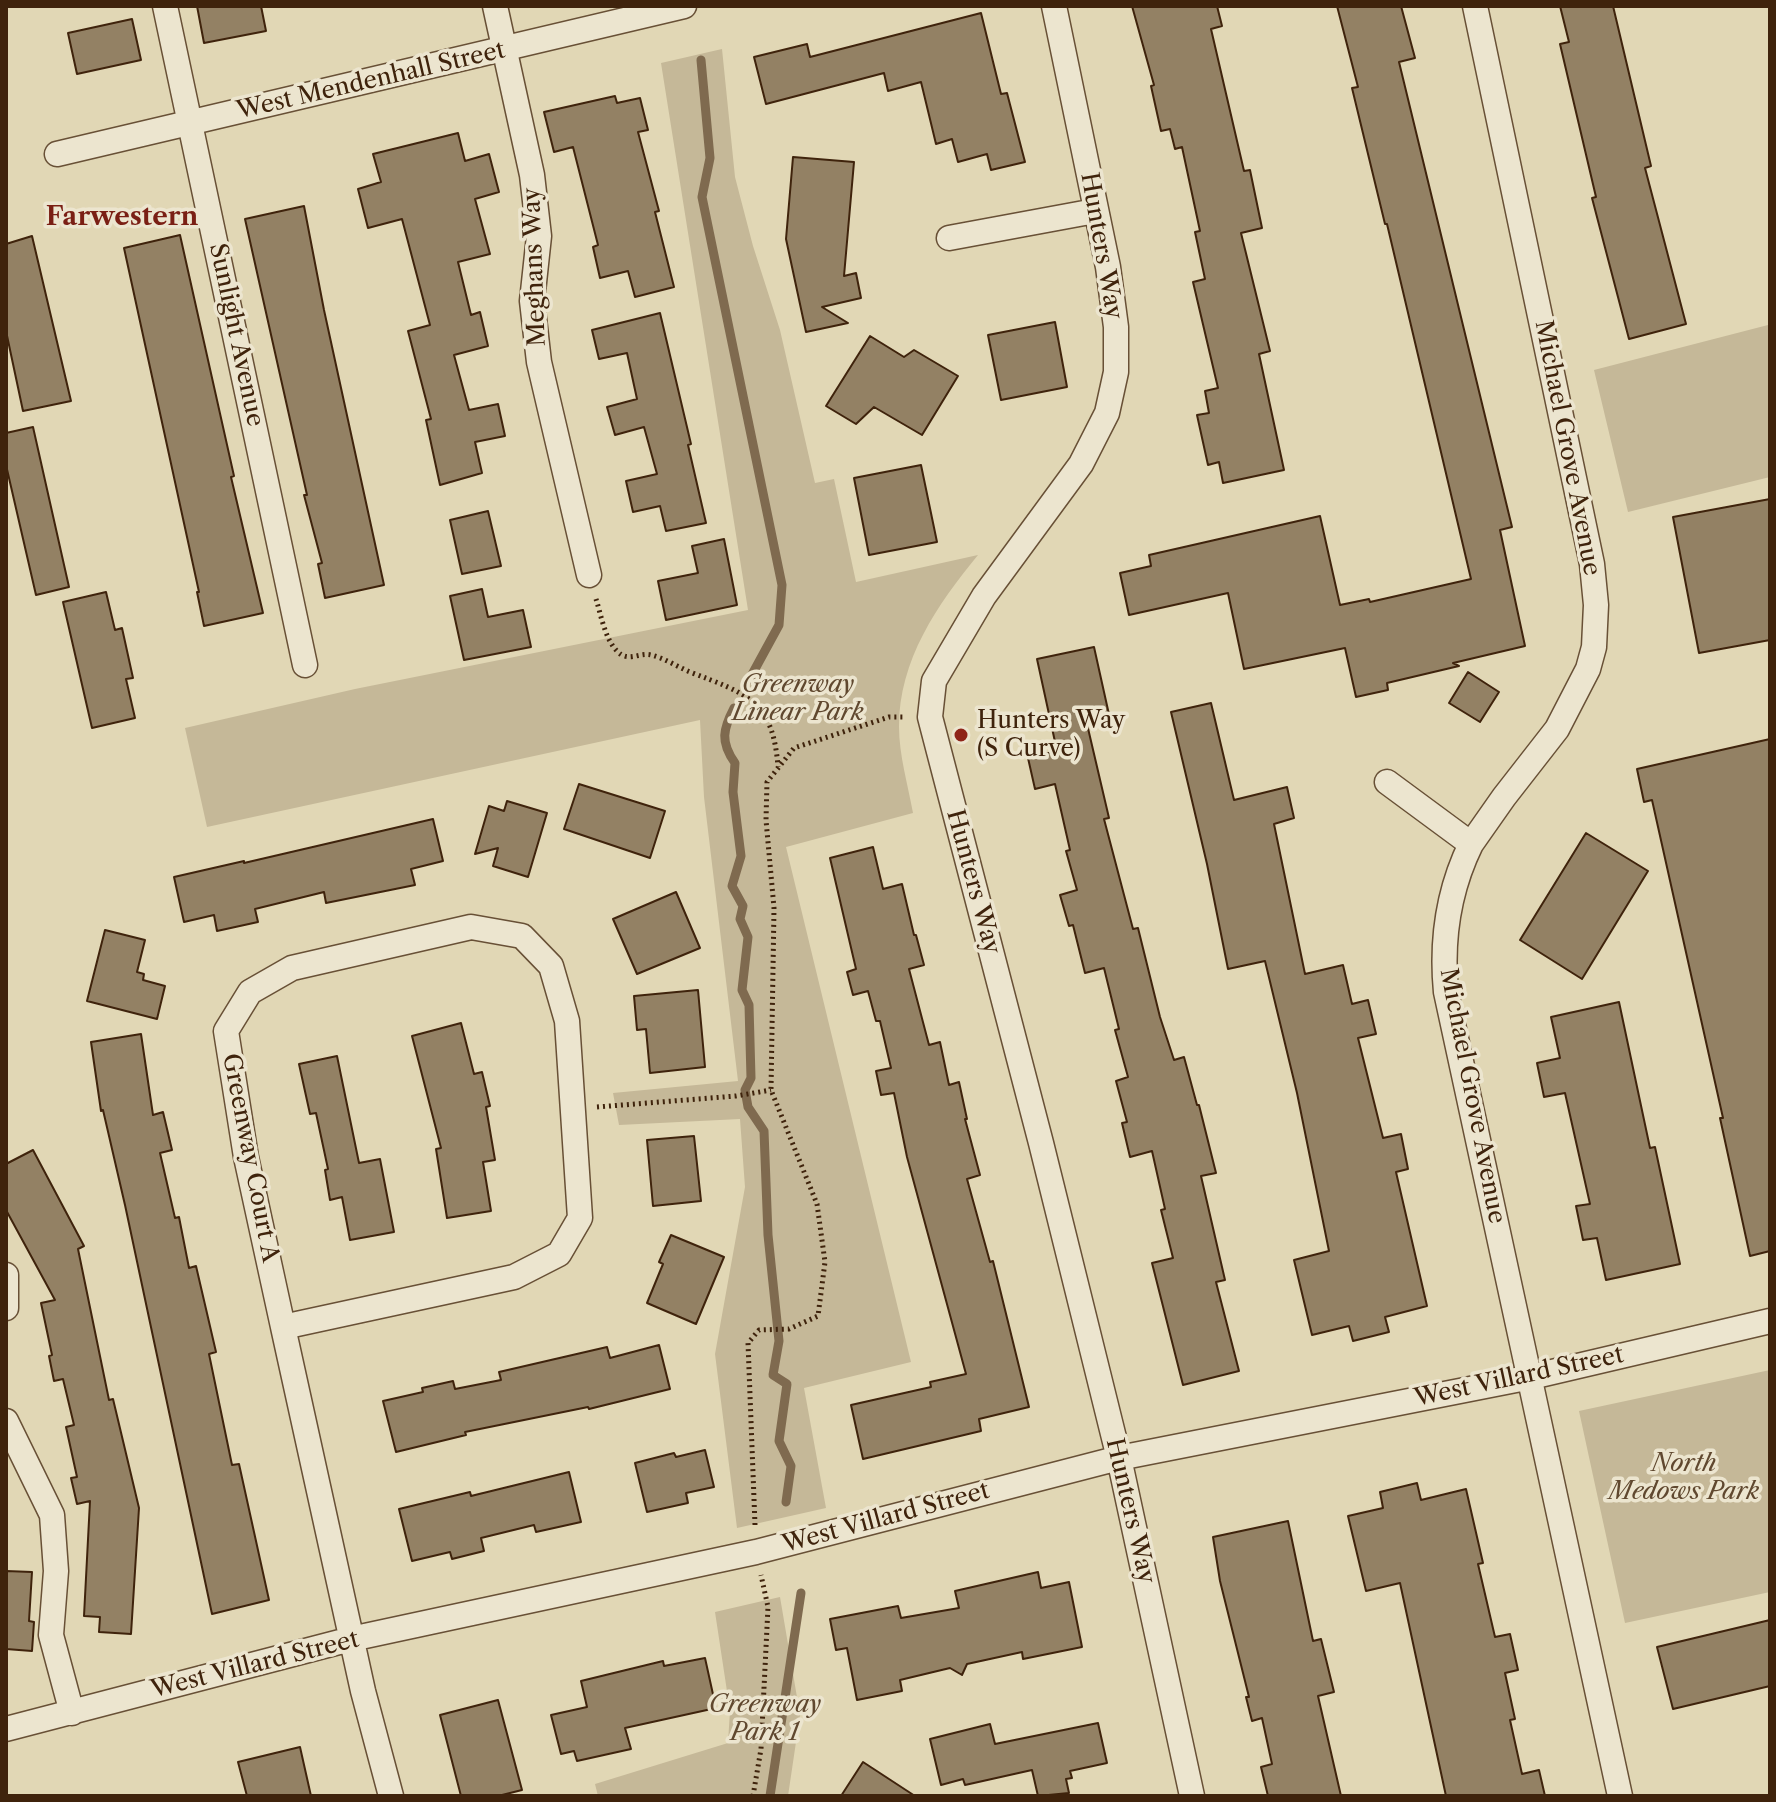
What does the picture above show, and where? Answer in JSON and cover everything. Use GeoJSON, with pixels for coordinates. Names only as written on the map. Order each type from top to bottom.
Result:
{"type":"FeatureCollection","features":[{"type":"Feature","properties":{"kind":"street","name":"Sunlight Avenue"},"geometry":{"type":"LineString","coordinates":[[165,6],[305,665]]}},
{"type":"Feature","properties":{"kind":"street","name":"Meghans Way"},"geometry":{"type":"LineString","coordinates":[[495,6],[532,175],[539,236],[532,301],[539,362],[589,575]]}},
{"type":"Feature","properties":{"kind":"street","name":"West Mendenhall Street"},"geometry":{"type":"LineString","coordinates":[[57,154],[684,6]]}},
{"type":"Feature","properties":{"kind":"street","name":"Hunters Way"},"geometry":{"type":"LineString","coordinates":[[1054,6],[1108,267],[1116,327],[1116,372],[1107,413],[1081,464],[984,596],[934,681],[930,717],[1045,1158],[1119,1458],[1192,1796]]}},
{"type":"Feature","properties":{"kind":"street","name":"Michael Grove Avenue"},"geometry":{"type":"LineString","coordinates":[[1475,6],[1589,549],[1596,605],[1594,647],[1588,669],[1569,710],[1471,844],[1459,868],[1445,932],[1443,962],[1446,992],[1620,1796]]}},
{"type":"Feature","properties":{"kind":"street"},"geometry":{"type":"LineString","coordinates":[[949,238],[1095,211]]}},
{"type":"Feature","properties":{"kind":"street"},"geometry":{"type":"LineString","coordinates":[[1387,782],[1471,844]]}},
{"type":"Feature","properties":{"kind":"street","name":"Greenway Court A"},"geometry":{"type":"LineString","coordinates":[[283,1327],[514,1277],[559,1254],[580,1218],[567,1021],[551,966],[522,936],[471,927],[292,968],[250,992],[226,1031],[246,1157],[283,1327],[351,1639],[391,1796]]}},
{"type":"Feature","properties":{"kind":"street"},"geometry":{"type":"LineString","coordinates":[[6,1275],[6,1308]]}},
{"type":"Feature","properties":{"kind":"street","name":"West Villard Street"},"geometry":{"type":"LineString","coordinates":[[6,1729],[351,1639],[756,1552],[1119,1458],[1531,1377],[1770,1321]]}},
{"type":"Feature","properties":{"kind":"street"},"geometry":{"type":"LineString","coordinates":[[6,1421],[52,1515],[56,1571],[51,1635],[72,1713]]}},
{"type":"Feature","properties":{"kind":"path"},"geometry":{"type":"LineString","coordinates":[[589,575],[607,633],[617,652],[630,658],[649,654],[752,699],[767,720],[776,743],[778,768]]}},
{"type":"Feature","properties":{"kind":"path"},"geometry":{"type":"LineString","coordinates":[[759,1330],[789,1329],[818,1316],[825,1262],[817,1204],[771,1090],[774,908],[766,820],[767,782],[794,748],[889,717],[930,717]]}},
{"type":"Feature","properties":{"kind":"path"},"geometry":{"type":"LineString","coordinates":[[571,1109],[736,1096],[771,1090]]}},
{"type":"Feature","properties":{"kind":"green space","name":"Greenway Linear Park"},"geometry":{"type":"Polygon","coordinates":[[[722,49],[735,177],[780,330],[815,483],[834,479],[856,582],[978,555],[935,614],[913,656],[906,679],[899,738],[913,813],[786,847],[911,1362],[804,1388],[826,1508],[737,1528],[715,1354],[745,1187],[740,1119],[619,1125],[613,1093],[738,1081],[704,797],[700,720],[207,827],[185,728],[355,689],[748,610],[661,63],[722,49]]]}},
{"type":"Feature","properties":{"kind":"green space"},"geometry":{"type":"Polygon","coordinates":[[[1768,325],[1770,477],[1628,512],[1594,370],[1768,325]]]}},
{"type":"Feature","properties":{"kind":"green space","name":"North Medows Park"},"geometry":{"type":"Polygon","coordinates":[[[1770,1370],[1770,1592],[1625,1623],[1579,1411],[1770,1370]]]}},
{"type":"Feature","properties":{"kind":"green space","name":"Greenway Park 1"},"geometry":{"type":"Polygon","coordinates":[[[780,1597],[800,1715],[788,1796],[598,1796],[595,1784],[728,1743],[730,1711],[715,1612],[780,1597]]]}},
{"type":"Feature","properties":{"kind":"building"},"geometry":{"type":"Polygon","coordinates":[[[197,6],[261,6],[266,31],[204,43],[197,6]]]}},
{"type":"Feature","properties":{"kind":"building"},"geometry":{"type":"Polygon","coordinates":[[[1132,6],[1217,6],[1222,26],[1211,29],[1244,171],[1250,170],[1262,228],[1241,233],[1270,351],[1259,354],[1284,470],[1223,483],[1219,462],[1208,465],[1197,415],[1209,413],[1205,391],[1218,388],[1193,282],[1205,279],[1195,232],[1200,231],[1182,147],[1175,149],[1170,129],[1161,131],[1151,86],[1154,85],[1132,6]]]}},
{"type":"Feature","properties":{"kind":"building"},"geometry":{"type":"Polygon","coordinates":[[[1337,6],[1401,6],[1415,58],[1399,62],[1512,527],[1500,530],[1525,646],[1453,663],[1459,666],[1387,683],[1388,690],[1356,697],[1345,648],[1244,669],[1228,593],[1129,615],[1120,573],[1151,566],[1149,555],[1320,516],[1340,605],[1369,599],[1370,602],[1471,579],[1352,88],[1358,87],[1337,6]]]}},
{"type":"Feature","properties":{"kind":"building"},"geometry":{"type":"Polygon","coordinates":[[[1560,6],[1613,6],[1651,166],[1645,168],[1686,324],[1629,339],[1592,198],[1596,197],[1560,44],[1569,42],[1560,6]]]}},
{"type":"Feature","properties":{"kind":"building"},"geometry":{"type":"Polygon","coordinates":[[[981,13],[1001,94],[1007,93],[1025,162],[991,170],[987,154],[958,162],[952,139],[936,144],[921,82],[888,91],[884,73],[766,104],[754,57],[807,44],[810,57],[981,13]]]}},
{"type":"Feature","properties":{"kind":"building"},"geometry":{"type":"Polygon","coordinates":[[[132,19],[141,60],[77,74],[68,33],[132,19]]]}},
{"type":"Feature","properties":{"kind":"building"},"geometry":{"type":"Polygon","coordinates":[[[615,96],[617,103],[640,98],[648,130],[638,132],[659,211],[655,212],[674,287],[635,297],[628,271],[600,278],[593,247],[598,245],[573,147],[554,152],[544,112],[615,96]]]}},
{"type":"Feature","properties":{"kind":"building"},"geometry":{"type":"Polygon","coordinates":[[[458,133],[465,161],[489,154],[499,192],[475,199],[490,254],[458,262],[471,315],[480,312],[488,346],[454,355],[469,410],[498,404],[505,436],[475,442],[482,473],[440,485],[426,420],[431,419],[408,331],[430,325],[402,219],[368,228],[358,189],[381,182],[373,154],[458,133]]]}},
{"type":"Feature","properties":{"kind":"building"},"geometry":{"type":"Polygon","coordinates":[[[793,157],[854,162],[844,276],[856,273],[861,298],[822,307],[848,323],[806,332],[786,239],[793,157]]]}},
{"type":"Feature","properties":{"kind":"building"},"geometry":{"type":"Polygon","coordinates":[[[304,206],[384,585],[325,598],[318,564],[322,563],[304,495],[307,495],[245,219],[304,206]]]}},
{"type":"Feature","properties":{"kind":"building"},"geometry":{"type":"Polygon","coordinates":[[[180,235],[263,613],[204,626],[124,248],[180,235]]]}},
{"type":"Feature","properties":{"kind":"building"},"geometry":{"type":"Polygon","coordinates":[[[32,236],[71,401],[23,411],[6,331],[6,244],[32,236]]]}},
{"type":"Feature","properties":{"kind":"building"},"geometry":{"type":"Polygon","coordinates":[[[660,313],[706,523],[666,531],[660,506],[633,512],[626,481],[657,474],[644,427],[615,435],[607,407],[637,399],[627,353],[599,359],[592,330],[660,313]]]}},
{"type":"Feature","properties":{"kind":"building"},"geometry":{"type":"Polygon","coordinates":[[[1055,322],[1067,387],[1001,400],[988,335],[1055,322]]]}},
{"type":"Feature","properties":{"kind":"building"},"geometry":{"type":"Polygon","coordinates":[[[870,336],[904,357],[914,350],[958,376],[922,435],[874,407],[856,424],[826,406],[870,336]]]}},
{"type":"Feature","properties":{"kind":"building"},"geometry":{"type":"Polygon","coordinates":[[[33,427],[69,587],[36,595],[6,465],[6,433],[33,427]]]}},
{"type":"Feature","properties":{"kind":"building"},"geometry":{"type":"Polygon","coordinates":[[[921,465],[937,542],[869,555],[854,478],[921,465]]]}},
{"type":"Feature","properties":{"kind":"building"},"geometry":{"type":"Polygon","coordinates":[[[1770,499],[1770,640],[1699,653],[1673,517],[1770,499]]]}},
{"type":"Feature","properties":{"kind":"building"},"geometry":{"type":"Polygon","coordinates":[[[488,511],[501,566],[462,574],[450,520],[488,511]]]}},
{"type":"Feature","properties":{"kind":"building"},"geometry":{"type":"Polygon","coordinates":[[[724,539],[737,605],[666,620],[658,581],[698,573],[692,546],[724,539]]]}},
{"type":"Feature","properties":{"kind":"building"},"geometry":{"type":"Polygon","coordinates":[[[482,589],[488,617],[523,610],[531,647],[464,660],[450,596],[482,589]]]}},
{"type":"Feature","properties":{"kind":"building"},"geometry":{"type":"Polygon","coordinates":[[[106,592],[115,630],[122,628],[133,678],[126,679],[135,718],[92,728],[63,602],[106,592]]]}},
{"type":"Feature","properties":{"kind":"building"},"geometry":{"type":"Polygon","coordinates":[[[1094,647],[1110,719],[1087,724],[1109,818],[1104,819],[1133,929],[1138,928],[1160,1017],[1174,1060],[1184,1057],[1216,1173],[1201,1176],[1225,1280],[1216,1282],[1239,1371],[1183,1385],[1152,1263],[1173,1258],[1161,1210],[1165,1209],[1152,1151],[1130,1157],[1122,1123],[1127,1122],[1116,1081],[1128,1077],[1115,1030],[1119,1029],[1104,968],[1085,973],[1073,925],[1069,926],[1060,895],[1077,890],[1066,851],[1070,850],[1055,784],[1035,789],[1028,758],[1057,751],[1037,659],[1094,647]]]}},
{"type":"Feature","properties":{"kind":"building"},"geometry":{"type":"Polygon","coordinates":[[[1468,672],[1499,692],[1480,722],[1449,703],[1468,672]]]}},
{"type":"Feature","properties":{"kind":"building"},"geometry":{"type":"Polygon","coordinates":[[[1211,703],[1234,800],[1287,787],[1294,818],[1274,824],[1305,974],[1343,965],[1352,1004],[1368,1000],[1376,1034],[1358,1038],[1383,1138],[1401,1134],[1408,1169],[1396,1172],[1427,1306],[1385,1317],[1389,1332],[1353,1341],[1349,1326],[1312,1335],[1294,1260],[1329,1251],[1297,1093],[1265,961],[1228,969],[1171,712],[1211,703]]]}},
{"type":"Feature","properties":{"kind":"building"},"geometry":{"type":"Polygon","coordinates":[[[1770,739],[1770,1251],[1750,1256],[1720,1118],[1723,1118],[1652,800],[1644,802],[1637,769],[1770,739]]]}},
{"type":"Feature","properties":{"kind":"building"},"geometry":{"type":"Polygon","coordinates":[[[579,784],[665,811],[650,858],[564,829],[579,784]]]}},
{"type":"Feature","properties":{"kind":"building"},"geometry":{"type":"Polygon","coordinates":[[[507,801],[547,813],[528,877],[493,866],[498,848],[475,854],[489,806],[504,811],[507,801]]]}},
{"type":"Feature","properties":{"kind":"building"},"geometry":{"type":"Polygon","coordinates":[[[433,819],[443,861],[411,869],[415,885],[326,903],[324,892],[255,909],[258,922],[217,931],[214,915],[184,922],[174,877],[433,819]]]}},
{"type":"Feature","properties":{"kind":"building"},"geometry":{"type":"Polygon","coordinates":[[[1586,833],[1648,871],[1582,979],[1520,940],[1586,833]]]}},
{"type":"Feature","properties":{"kind":"building"},"geometry":{"type":"Polygon","coordinates":[[[873,847],[883,889],[902,884],[924,965],[909,969],[929,1045],[940,1042],[949,1085],[959,1082],[980,1175],[967,1179],[990,1262],[993,1261],[1029,1407],[979,1419],[981,1431],[863,1459],[851,1405],[931,1387],[930,1382],[966,1374],[907,1157],[894,1093],[881,1095],[876,1071],[891,1068],[880,1021],[876,1021],[868,991],[853,995],[847,972],[856,969],[830,858],[873,847]]]}},
{"type":"Feature","properties":{"kind":"building"},"geometry":{"type":"Polygon","coordinates":[[[676,892],[700,948],[637,974],[613,919],[676,892]]]}},
{"type":"Feature","properties":{"kind":"building"},"geometry":{"type":"Polygon","coordinates":[[[105,930],[145,940],[137,972],[144,974],[143,980],[165,986],[157,1019],[87,1001],[105,930]]]}},
{"type":"Feature","properties":{"kind":"building"},"geometry":{"type":"Polygon","coordinates":[[[698,990],[705,1067],[650,1073],[646,1029],[637,1030],[634,996],[698,990]]]}},
{"type":"Feature","properties":{"kind":"building"},"geometry":{"type":"Polygon","coordinates":[[[1619,1002],[1650,1148],[1655,1147],[1680,1264],[1606,1280],[1597,1238],[1583,1240],[1576,1206],[1590,1204],[1565,1093],[1544,1097],[1537,1063],[1560,1058],[1551,1017],[1619,1002]]]}},
{"type":"Feature","properties":{"kind":"building"},"geometry":{"type":"Polygon","coordinates":[[[461,1023],[474,1074],[482,1072],[490,1106],[486,1107],[495,1160],[483,1162],[491,1211],[447,1218],[436,1149],[441,1148],[412,1036],[461,1023]]]}},
{"type":"Feature","properties":{"kind":"building"},"geometry":{"type":"Polygon","coordinates":[[[141,1034],[153,1115],[163,1112],[172,1150],[160,1153],[175,1218],[179,1217],[189,1268],[196,1266],[216,1352],[209,1354],[232,1465],[239,1464],[269,1600],[212,1614],[125,1205],[101,1111],[91,1042],[141,1034]]]}},
{"type":"Feature","properties":{"kind":"building"},"geometry":{"type":"Polygon","coordinates":[[[337,1056],[359,1163],[380,1159],[394,1232],[350,1240],[342,1197],[330,1200],[325,1170],[328,1169],[316,1113],[310,1114],[299,1064],[337,1056]]]}},
{"type":"Feature","properties":{"kind":"building"},"geometry":{"type":"Polygon","coordinates":[[[694,1136],[701,1201],[653,1206],[647,1140],[694,1136]]]}},
{"type":"Feature","properties":{"kind":"building"},"geometry":{"type":"Polygon","coordinates":[[[33,1150],[84,1246],[78,1249],[109,1400],[113,1399],[139,1508],[131,1634],[99,1632],[100,1617],[84,1616],[90,1501],[77,1504],[71,1478],[77,1477],[66,1427],[74,1425],[63,1379],[54,1381],[49,1356],[52,1355],[41,1303],[55,1300],[6,1210],[6,1164],[33,1150]]]}},
{"type":"Feature","properties":{"kind":"building"},"geometry":{"type":"Polygon","coordinates":[[[671,1235],[724,1257],[696,1324],[647,1303],[671,1235]]]}},
{"type":"Feature","properties":{"kind":"building"},"geometry":{"type":"Polygon","coordinates":[[[659,1345],[670,1389],[589,1409],[465,1432],[466,1435],[396,1452],[383,1401],[453,1381],[455,1389],[501,1380],[499,1372],[607,1347],[610,1358],[659,1345]]]}},
{"type":"Feature","properties":{"kind":"building"},"geometry":{"type":"Polygon","coordinates":[[[705,1450],[714,1487],[686,1493],[688,1503],[647,1512],[635,1463],[674,1453],[676,1457],[705,1450]]]}},
{"type":"Feature","properties":{"kind":"building"},"geometry":{"type":"Polygon","coordinates":[[[569,1472],[581,1522],[536,1532],[534,1525],[481,1538],[484,1551],[452,1559],[450,1552],[412,1561],[399,1509],[470,1492],[471,1496],[569,1472]]]}},
{"type":"Feature","properties":{"kind":"building"},"geometry":{"type":"Polygon","coordinates":[[[1417,1483],[1421,1500],[1466,1489],[1483,1563],[1478,1564],[1495,1637],[1510,1634],[1518,1670],[1505,1673],[1515,1719],[1510,1720],[1522,1774],[1539,1770],[1545,1796],[1446,1796],[1400,1583],[1366,1591],[1348,1516],[1383,1508],[1380,1492],[1417,1483]]]}},
{"type":"Feature","properties":{"kind":"building"},"geometry":{"type":"Polygon","coordinates":[[[1288,1521],[1313,1641],[1321,1639],[1334,1692],[1318,1696],[1341,1796],[1268,1796],[1261,1767],[1272,1764],[1262,1718],[1252,1721],[1246,1697],[1249,1697],[1220,1581],[1213,1537],[1288,1521]]]}},
{"type":"Feature","properties":{"kind":"building"},"geometry":{"type":"Polygon","coordinates":[[[6,1571],[32,1572],[29,1621],[34,1622],[32,1651],[6,1649],[6,1571]]]}},
{"type":"Feature","properties":{"kind":"building"},"geometry":{"type":"Polygon","coordinates":[[[1038,1572],[1041,1588],[1069,1582],[1082,1647],[1023,1659],[1022,1652],[967,1664],[962,1675],[950,1668],[900,1680],[902,1691],[857,1700],[847,1648],[836,1650],[830,1619],[898,1606],[901,1618],[959,1608],[955,1591],[1038,1572]]]}},
{"type":"Feature","properties":{"kind":"building"},"geometry":{"type":"Polygon","coordinates":[[[1770,1620],[1770,1686],[1673,1709],[1657,1647],[1770,1620]]]}},
{"type":"Feature","properties":{"kind":"building"},"geometry":{"type":"Polygon","coordinates":[[[705,1658],[716,1708],[625,1728],[631,1749],[577,1761],[574,1751],[561,1754],[551,1715],[587,1707],[581,1681],[663,1661],[664,1666],[705,1658]]]}},
{"type":"Feature","properties":{"kind":"building"},"geometry":{"type":"Polygon","coordinates":[[[498,1700],[522,1790],[498,1796],[461,1796],[440,1715],[498,1700]]]}},
{"type":"Feature","properties":{"kind":"building"},"geometry":{"type":"Polygon","coordinates":[[[1098,1723],[1107,1763],[1070,1771],[1072,1778],[1066,1779],[1069,1793],[1038,1796],[1032,1770],[965,1785],[963,1779],[941,1785],[930,1739],[990,1724],[995,1744],[1098,1723]]]}},
{"type":"Feature","properties":{"kind":"building"},"geometry":{"type":"Polygon","coordinates":[[[300,1747],[311,1796],[247,1796],[238,1762],[300,1747]]]}},
{"type":"Feature","properties":{"kind":"building"},"geometry":{"type":"Polygon","coordinates":[[[863,1762],[915,1796],[841,1796],[863,1762]]]}},
{"type":"Feature","properties":{"kind":"waterway"},"geometry":{"type":"LineString","coordinates":[[701,60],[710,158],[702,197],[782,585],[779,625],[749,680]]}},
{"type":"Feature","properties":{"kind":"waterway"},"geometry":{"type":"LineString","coordinates":[[734,708],[727,722],[725,742],[735,763],[733,792],[741,856],[732,886],[743,906],[740,919],[748,937],[742,990],[749,1005],[751,1078],[745,1090],[748,1107],[764,1131],[768,1235],[779,1341],[773,1375],[787,1384],[779,1441],[791,1466],[786,1502]]}},
{"type":"Feature","properties":{"kind":"waterway"},"geometry":{"type":"LineString","coordinates":[[770,1796],[801,1593]]}},
{"type":"Feature","properties":{"kind":"place","name":"Hunters Way (S Curve)"},"geometry":{"type":"Point","coordinates":[961,735]}},
{"type":"Feature","properties":{"kind":"district","name":"Farwestern"},"geometry":{"type":"Point","coordinates":[122,217]}}]}
